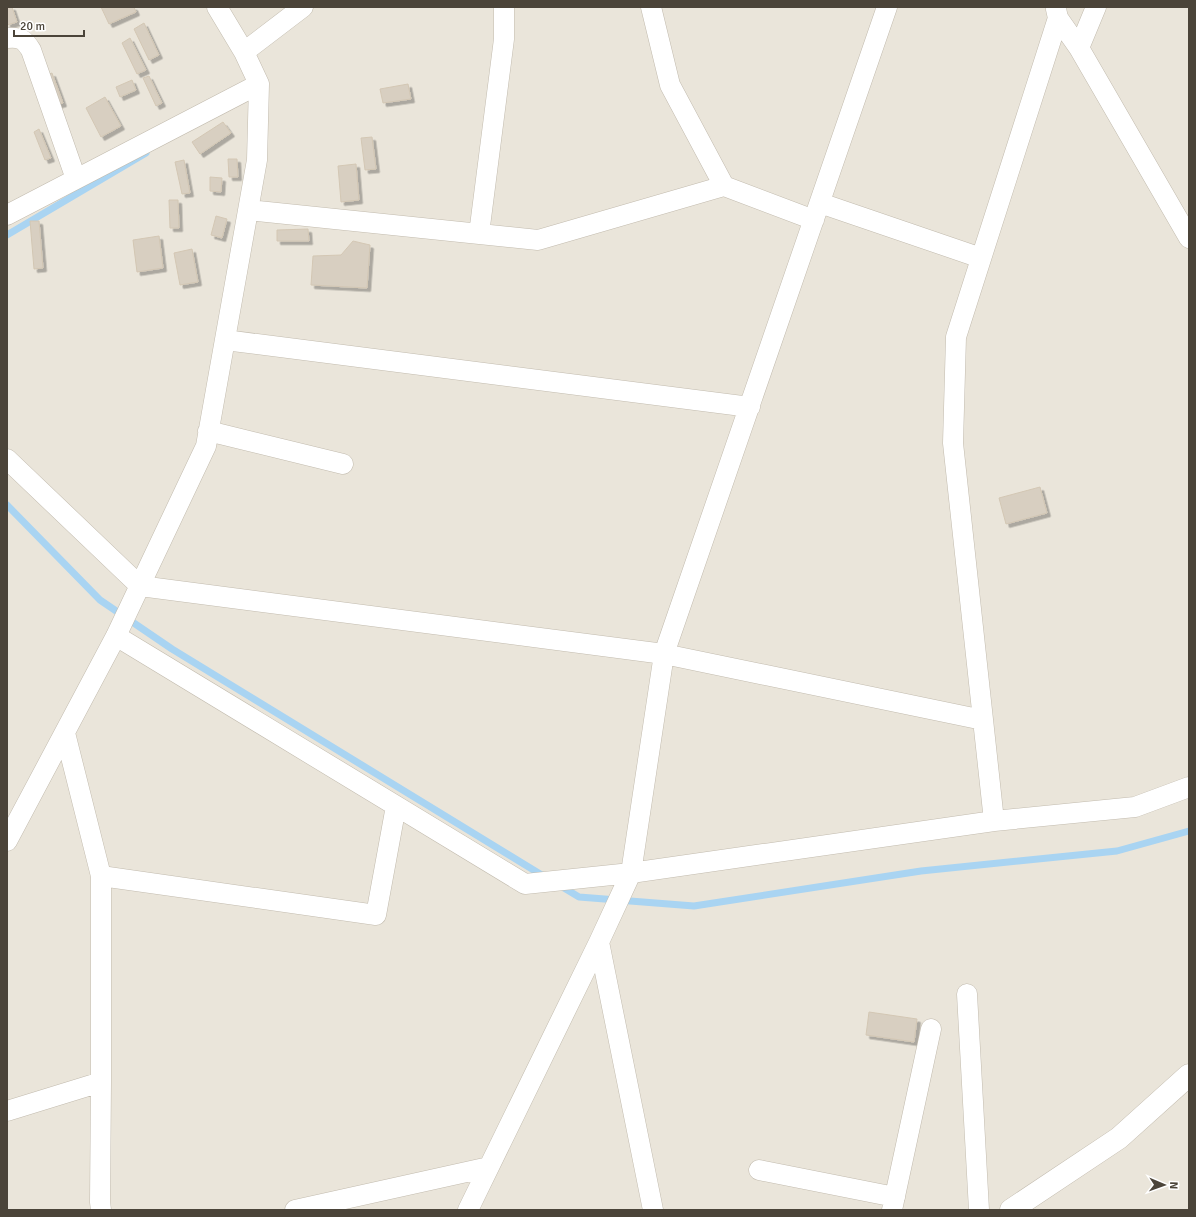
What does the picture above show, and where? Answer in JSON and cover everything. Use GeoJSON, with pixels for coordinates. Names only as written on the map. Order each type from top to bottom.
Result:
{"type":"FeatureCollection","features":[{"type":"Feature","properties":{"kind":"street"},"geometry":{"type":"LineString","coordinates":[[7,841],[116,636],[206,446],[257,160],[259,84],[244,52],[217,7]]}},
{"type":"Feature","properties":{"kind":"street"},"geometry":{"type":"LineString","coordinates":[[244,52],[303,7]]}},
{"type":"Feature","properties":{"kind":"street"},"geometry":{"type":"LineString","coordinates":[[479,234],[504,39],[504,7]]}},
{"type":"Feature","properties":{"kind":"street"},"geometry":{"type":"LineString","coordinates":[[651,7],[670,85],[724,186]]}},
{"type":"Feature","properties":{"kind":"street"},"geometry":{"type":"LineString","coordinates":[[468,1210],[599,942],[631,873],[664,654],[887,7]]}},
{"type":"Feature","properties":{"kind":"street"},"geometry":{"type":"LineString","coordinates":[[1079,48],[1096,7]]}},
{"type":"Feature","properties":{"kind":"street"},"geometry":{"type":"LineString","coordinates":[[1057,12],[1181,210],[1189,238]]}},
{"type":"Feature","properties":{"kind":"street"},"geometry":{"type":"LineString","coordinates":[[994,821],[953,443],[956,337],[1057,12]]}},
{"type":"Feature","properties":{"kind":"street"},"geometry":{"type":"LineString","coordinates":[[7,38],[24,40],[32,50],[76,179]]}},
{"type":"Feature","properties":{"kind":"street"},"geometry":{"type":"LineString","coordinates":[[7,215],[259,84]]}},
{"type":"Feature","properties":{"kind":"street"},"geometry":{"type":"LineString","coordinates":[[248,210],[538,240],[724,186],[981,258]]}},
{"type":"Feature","properties":{"kind":"street"},"geometry":{"type":"LineString","coordinates":[[225,340],[750,407]]}},
{"type":"Feature","properties":{"kind":"street"},"geometry":{"type":"LineString","coordinates":[[208,431],[343,464]]}},
{"type":"Feature","properties":{"kind":"street"},"geometry":{"type":"LineString","coordinates":[[7,459],[140,586],[664,654],[983,720]]}},
{"type":"Feature","properties":{"kind":"street"},"geometry":{"type":"LineString","coordinates":[[116,636],[524,884],[631,873],[994,821],[1135,806],[1189,787]]}},
{"type":"Feature","properties":{"kind":"street"},"geometry":{"type":"LineString","coordinates":[[65,733],[100,876],[101,1210]]}},
{"type":"Feature","properties":{"kind":"street"},"geometry":{"type":"LineString","coordinates":[[100,876],[376,915],[396,806]]}},
{"type":"Feature","properties":{"kind":"street"},"geometry":{"type":"LineString","coordinates":[[599,942],[653,1210]]}},
{"type":"Feature","properties":{"kind":"street"},"geometry":{"type":"LineString","coordinates":[[967,994],[978,1210]]}},
{"type":"Feature","properties":{"kind":"street"},"geometry":{"type":"LineString","coordinates":[[759,1170],[893,1203],[931,1028]]}},
{"type":"Feature","properties":{"kind":"street"},"geometry":{"type":"LineString","coordinates":[[1011,1210],[1119,1138],[1189,1075]]}},
{"type":"Feature","properties":{"kind":"street"},"geometry":{"type":"LineString","coordinates":[[7,1111],[101,1082]]}},
{"type":"Feature","properties":{"kind":"street"},"geometry":{"type":"LineString","coordinates":[[295,1210],[489,1167]]}},
{"type":"Feature","properties":{"kind":"shaded area"},"geometry":{"type":"Polygon","coordinates":[[[7,7],[1189,7],[1189,1210],[7,1210],[7,7]]]}},
{"type":"Feature","properties":{"kind":"building"},"geometry":{"type":"Polygon","coordinates":[[[7,7],[12,7],[17,22],[7,25],[7,7]]]}},
{"type":"Feature","properties":{"kind":"building"},"geometry":{"type":"Polygon","coordinates":[[[101,7],[134,7],[136,12],[109,24],[101,7]]]}},
{"type":"Feature","properties":{"kind":"building"},"geometry":{"type":"Polygon","coordinates":[[[144,23],[159,55],[149,60],[134,29],[144,23]]]}},
{"type":"Feature","properties":{"kind":"building"},"geometry":{"type":"Polygon","coordinates":[[[130,38],[146,70],[137,74],[122,43],[130,38]]]}},
{"type":"Feature","properties":{"kind":"building"},"geometry":{"type":"Polygon","coordinates":[[[52,73],[63,103],[53,106],[43,76],[52,73]]]}},
{"type":"Feature","properties":{"kind":"building"},"geometry":{"type":"Polygon","coordinates":[[[149,76],[162,103],[156,106],[143,78],[149,76]]]}},
{"type":"Feature","properties":{"kind":"building"},"geometry":{"type":"Polygon","coordinates":[[[132,80],[136,90],[120,97],[116,87],[132,80]]]}},
{"type":"Feature","properties":{"kind":"building"},"geometry":{"type":"Polygon","coordinates":[[[408,84],[411,99],[383,103],[380,89],[408,84]]]}},
{"type":"Feature","properties":{"kind":"building"},"geometry":{"type":"Polygon","coordinates":[[[105,97],[121,126],[101,137],[86,108],[105,97]]]}},
{"type":"Feature","properties":{"kind":"building"},"geometry":{"type":"Polygon","coordinates":[[[223,122],[231,133],[200,154],[192,142],[223,122]]]}},
{"type":"Feature","properties":{"kind":"building"},"geometry":{"type":"Polygon","coordinates":[[[39,129],[51,158],[45,160],[34,132],[39,129]]]}},
{"type":"Feature","properties":{"kind":"building"},"geometry":{"type":"Polygon","coordinates":[[[372,137],[376,169],[365,170],[361,138],[372,137]]]}},
{"type":"Feature","properties":{"kind":"building"},"geometry":{"type":"Polygon","coordinates":[[[228,159],[237,159],[238,177],[229,177],[228,159]]]}},
{"type":"Feature","properties":{"kind":"building"},"geometry":{"type":"Polygon","coordinates":[[[184,160],[190,193],[182,194],[175,162],[184,160]]]}},
{"type":"Feature","properties":{"kind":"building"},"geometry":{"type":"Polygon","coordinates":[[[356,164],[359,200],[341,202],[338,166],[356,164]]]}},
{"type":"Feature","properties":{"kind":"building"},"geometry":{"type":"Polygon","coordinates":[[[210,177],[222,178],[221,192],[210,191],[210,177]]]}},
{"type":"Feature","properties":{"kind":"building"},"geometry":{"type":"Polygon","coordinates":[[[169,200],[178,200],[179,228],[170,228],[169,200]]]}},
{"type":"Feature","properties":{"kind":"building"},"geometry":{"type":"Polygon","coordinates":[[[216,216],[227,219],[222,238],[211,235],[216,216]]]}},
{"type":"Feature","properties":{"kind":"building"},"geometry":{"type":"Polygon","coordinates":[[[30,221],[39,221],[43,268],[34,269],[30,221]]]}},
{"type":"Feature","properties":{"kind":"building"},"geometry":{"type":"Polygon","coordinates":[[[308,229],[309,241],[277,241],[277,230],[308,229]]]}},
{"type":"Feature","properties":{"kind":"building"},"geometry":{"type":"Polygon","coordinates":[[[159,236],[163,268],[137,272],[133,240],[159,236]]]}},
{"type":"Feature","properties":{"kind":"building"},"geometry":{"type":"Polygon","coordinates":[[[353,241],[370,245],[367,288],[311,285],[313,256],[341,255],[353,241]]]}},
{"type":"Feature","properties":{"kind":"building"},"geometry":{"type":"Polygon","coordinates":[[[192,249],[198,282],[180,285],[174,253],[192,249]]]}},
{"type":"Feature","properties":{"kind":"building"},"geometry":{"type":"Polygon","coordinates":[[[1040,487],[1047,513],[1006,524],[999,498],[1040,487]]]}},
{"type":"Feature","properties":{"kind":"building"},"geometry":{"type":"Polygon","coordinates":[[[869,1012],[917,1019],[914,1042],[866,1035],[869,1012]]]}},
{"type":"Feature","properties":{"kind":"waterway"},"geometry":{"type":"LineString","coordinates":[[7,235],[146,153]]}},
{"type":"Feature","properties":{"kind":"waterway"},"geometry":{"type":"LineString","coordinates":[[7,505],[100,600],[172,649],[545,877]]}},
{"type":"Feature","properties":{"kind":"waterway"},"geometry":{"type":"LineString","coordinates":[[559,885],[579,897],[694,906],[921,871],[1117,851],[1189,831]]}}]}
